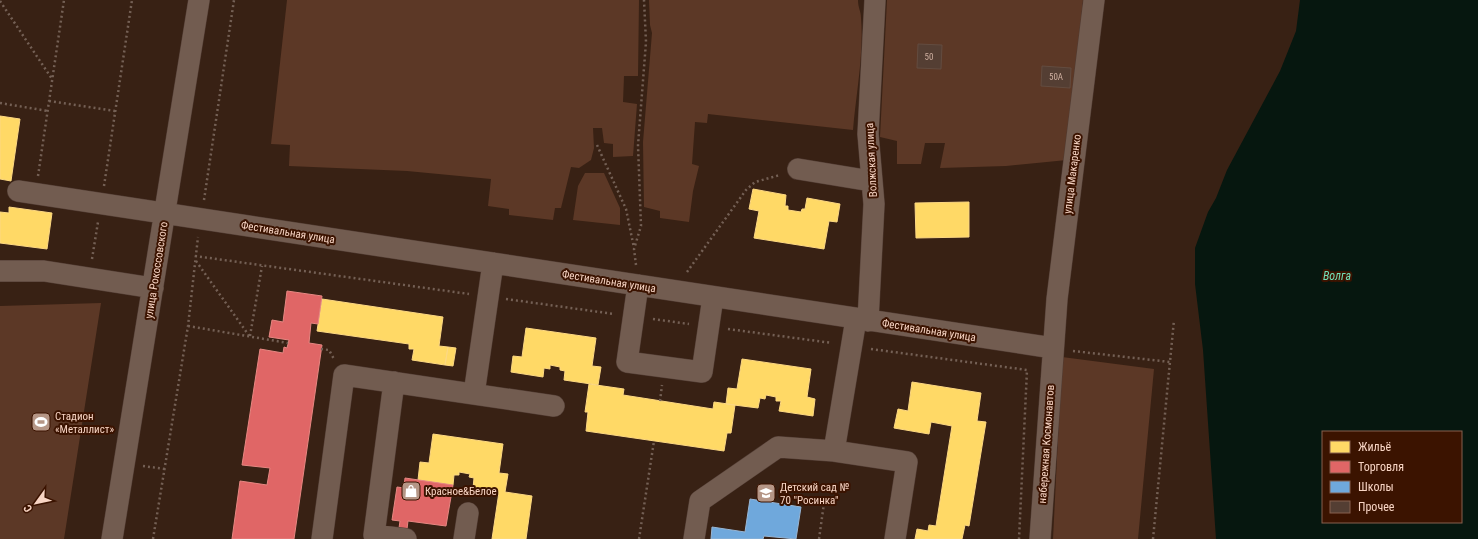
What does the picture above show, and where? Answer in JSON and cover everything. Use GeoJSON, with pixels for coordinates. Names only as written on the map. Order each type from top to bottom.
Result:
{"type":"FeatureCollection","features":[{"type":"Feature","properties":{"kind":"street","name":"улица Рокоссовского"},"geometry":{"type":"LineString","coordinates":[[112,539],[198,0]]}},
{"type":"Feature","properties":{"kind":"street","name":"Волжская улица"},"geometry":{"type":"LineString","coordinates":[[834,451],[852,346],[862,320],[874,204],[868,134],[876,0]]}},
{"type":"Feature","properties":{"kind":"street","name":"улица Макаренко"},"geometry":{"type":"LineString","coordinates":[[1052,348],[1094,0]]}},
{"type":"Feature","properties":{"kind":"street"},"geometry":{"type":"LineString","coordinates":[[798,169],[872,181]]}},
{"type":"Feature","properties":{"kind":"street","name":"Фестивальная улица"},"geometry":{"type":"LineString","coordinates":[[27,193],[165,212],[1052,348]]}},
{"type":"Feature","properties":{"kind":"street"},"geometry":{"type":"LineString","coordinates":[[474,394],[493,263]]}},
{"type":"Feature","properties":{"kind":"street"},"geometry":{"type":"LineString","coordinates":[[0,271],[44,271],[153,288]]}},
{"type":"Feature","properties":{"kind":"street"},"geometry":{"type":"LineString","coordinates":[[638,285],[627,362],[702,372],[713,297]]}},
{"type":"Feature","properties":{"kind":"street","name":"набережная Космонавтов"},"geometry":{"type":"LineString","coordinates":[[1040,539],[1052,348]]}},
{"type":"Feature","properties":{"kind":"street"},"geometry":{"type":"LineString","coordinates":[[322,539],[344,375],[554,406]]}},
{"type":"Feature","properties":{"kind":"street"},"geometry":{"type":"LineString","coordinates":[[394,382],[374,535],[406,539]]}},
{"type":"Feature","properties":{"kind":"street"},"geometry":{"type":"LineString","coordinates":[[694,539],[700,501],[778,447],[834,451],[907,462],[895,539]]}},
{"type":"Feature","properties":{"kind":"street"},"geometry":{"type":"LineString","coordinates":[[464,539],[468,513]]}},
{"type":"Feature","properties":{"kind":"path"},"geometry":{"type":"LineString","coordinates":[[27,193],[48,111],[64,0]]}},
{"type":"Feature","properties":{"kind":"path"},"geometry":{"type":"LineString","coordinates":[[90,277],[132,0]]}},
{"type":"Feature","properties":{"kind":"path"},"geometry":{"type":"LineString","coordinates":[[153,539],[188,326],[195,256],[234,0]]}},
{"type":"Feature","properties":{"kind":"path"},"geometry":{"type":"LineString","coordinates":[[634,249],[640,226],[638,145],[646,42],[644,0]]}},
{"type":"Feature","properties":{"kind":"path"},"geometry":{"type":"LineString","coordinates":[[0,1],[53,79]]}},
{"type":"Feature","properties":{"kind":"path"},"geometry":{"type":"LineString","coordinates":[[49,101],[115,111]]}},
{"type":"Feature","properties":{"kind":"path"},"geometry":{"type":"LineString","coordinates":[[0,103],[48,111]]}},
{"type":"Feature","properties":{"kind":"path"},"geometry":{"type":"LineString","coordinates":[[597,145],[626,209],[634,249],[638,285]]}},
{"type":"Feature","properties":{"kind":"path"},"geometry":{"type":"LineString","coordinates":[[674,291],[746,190],[755,182],[798,169]]}},
{"type":"Feature","properties":{"kind":"path"},"geometry":{"type":"LineString","coordinates":[[195,256],[1027,370],[1019,539]]}},
{"type":"Feature","properties":{"kind":"path"},"geometry":{"type":"LineString","coordinates":[[195,261],[250,337]]}},
{"type":"Feature","properties":{"kind":"path"},"geometry":{"type":"LineString","coordinates":[[250,337],[262,266]]}},
{"type":"Feature","properties":{"kind":"path"},"geometry":{"type":"LineString","coordinates":[[1153,539],[1174,320]]}},
{"type":"Feature","properties":{"kind":"path"},"geometry":{"type":"LineString","coordinates":[[188,326],[288,343]]}},
{"type":"Feature","properties":{"kind":"path"},"geometry":{"type":"LineString","coordinates":[[1095,354],[1170,362]]}},
{"type":"Feature","properties":{"kind":"path"},"geometry":{"type":"LineString","coordinates":[[639,539],[654,441]]}},
{"type":"Feature","properties":{"kind":"path"},"geometry":{"type":"LineString","coordinates":[[819,539],[825,496]]}},
{"type":"Feature","properties":{"kind":"shaded area"},"geometry":{"type":"Polygon","coordinates":[[[287,0],[639,0],[638,76],[624,76],[623,102],[637,104],[633,156],[613,157],[613,144],[604,143],[602,128],[593,128],[594,148],[591,160],[579,168],[571,167],[561,208],[555,208],[553,220],[509,215],[509,209],[488,206],[491,179],[407,171],[289,166],[290,145],[271,144],[287,0]]]}},
{"type":"Feature","properties":{"kind":"shaded area"},"geometry":{"type":"Polygon","coordinates":[[[649,0],[858,0],[862,32],[853,130],[708,114],[707,123],[695,122],[692,164],[699,166],[693,191],[689,222],[660,218],[660,211],[644,207],[643,142],[652,33],[650,25],[649,0]]]}},
{"type":"Feature","properties":{"kind":"shaded area"},"geometry":{"type":"Polygon","coordinates":[[[887,0],[1083,0],[1067,160],[1006,166],[940,168],[945,143],[925,143],[921,164],[897,164],[897,141],[880,137],[887,0]]]}},
{"type":"Feature","properties":{"kind":"shaded area"},"geometry":{"type":"Polygon","coordinates":[[[585,173],[604,173],[620,208],[620,225],[573,220],[578,186],[585,173]]]}},
{"type":"Feature","properties":{"kind":"shaded area","name":"Стадион «Металлист»"},"geometry":{"type":"Polygon","coordinates":[[[101,303],[64,539],[0,539],[0,306],[101,303]]]}},
{"type":"Feature","properties":{"kind":"shaded area"},"geometry":{"type":"Polygon","coordinates":[[[1062,357],[1154,369],[1138,539],[1053,539],[1062,357]]]}},
{"type":"Feature","properties":{"kind":"water","name":"Волга"},"geometry":{"type":"Polygon","coordinates":[[[1300,0],[1478,0],[1478,539],[1216,539],[1203,350],[1195,284],[1195,248],[1208,212],[1216,198],[1227,170],[1280,71],[1296,31],[1300,0]]]}},
{"type":"Feature","properties":{"kind":"building: Жильё"},"geometry":{"type":"Polygon","coordinates":[[[0,116],[20,119],[11,181],[0,179],[0,116]]]}},
{"type":"Feature","properties":{"kind":"building: Жильё"},"geometry":{"type":"Polygon","coordinates":[[[753,189],[786,195],[785,206],[788,206],[788,210],[801,212],[802,209],[805,209],[807,198],[840,204],[837,222],[829,221],[824,249],[754,238],[759,211],[749,209],[753,189]]]}},
{"type":"Feature","properties":{"kind":"building: Жильё"},"geometry":{"type":"Polygon","coordinates":[[[969,202],[969,237],[916,238],[915,203],[969,202]]]}},
{"type":"Feature","properties":{"kind":"building: Жильё"},"geometry":{"type":"Polygon","coordinates":[[[9,207],[52,213],[47,249],[0,243],[0,212],[9,213],[9,207]]]}},
{"type":"Feature","properties":{"kind":"building: Жильё"},"geometry":{"type":"Polygon","coordinates":[[[322,299],[443,317],[439,346],[448,347],[445,365],[412,360],[414,349],[409,349],[409,344],[317,331],[322,299]]]}},
{"type":"Feature","properties":{"kind":"building: Жильё"},"geometry":{"type":"Polygon","coordinates":[[[526,328],[596,338],[592,366],[601,367],[598,385],[564,380],[565,371],[560,370],[560,367],[550,365],[550,369],[544,368],[543,377],[511,372],[513,356],[522,357],[526,328]]]}},
{"type":"Feature","properties":{"kind":"building: Жильё"},"geometry":{"type":"Polygon","coordinates":[[[448,347],[456,348],[453,366],[445,365],[448,347]]]}},
{"type":"Feature","properties":{"kind":"building: Жильё"},"geometry":{"type":"Polygon","coordinates":[[[742,359],[811,369],[807,397],[815,399],[813,416],[779,411],[781,401],[776,401],[776,397],[766,395],[765,399],[760,398],[758,408],[726,404],[728,388],[737,389],[742,359]]]}},
{"type":"Feature","properties":{"kind":"building: Жильё"},"geometry":{"type":"Polygon","coordinates":[[[912,382],[981,393],[977,421],[986,422],[969,526],[965,525],[962,539],[915,539],[917,529],[928,531],[929,525],[936,526],[952,426],[931,422],[929,434],[894,428],[898,409],[908,411],[912,382]]]}},
{"type":"Feature","properties":{"kind":"building: Жильё"},"geometry":{"type":"Polygon","coordinates":[[[589,384],[624,389],[623,395],[713,409],[714,402],[735,405],[731,433],[727,433],[724,451],[586,431],[588,412],[585,412],[589,384]]]}},
{"type":"Feature","properties":{"kind":"building: Жильё"},"geometry":{"type":"Polygon","coordinates":[[[433,434],[503,444],[499,473],[508,474],[505,492],[532,496],[526,539],[492,539],[499,492],[473,488],[474,478],[469,477],[470,474],[459,472],[459,475],[454,475],[453,485],[418,480],[420,462],[429,463],[433,434]]]}},
{"type":"Feature","properties":{"kind":"building: Торговля"},"geometry":{"type":"Polygon","coordinates":[[[287,291],[322,296],[318,324],[311,323],[309,343],[322,345],[294,539],[232,539],[240,481],[267,485],[270,468],[242,465],[260,349],[283,353],[284,347],[287,348],[289,340],[269,337],[272,320],[283,322],[287,291]]]}},
{"type":"Feature","properties":{"kind":"building: Торговля"},"geometry":{"type":"Polygon","coordinates":[[[405,478],[453,485],[446,526],[408,521],[407,529],[399,528],[400,521],[392,520],[397,487],[404,488],[405,478]]]}},
{"type":"Feature","properties":{"kind":"building: Школы"},"geometry":{"type":"Polygon","coordinates":[[[750,499],[801,507],[796,539],[764,536],[763,539],[711,539],[712,527],[745,532],[750,499]]]}},
{"type":"Feature","properties":{"kind":"building: Прочее"},"geometry":{"type":"Polygon","coordinates":[[[918,44],[942,45],[941,69],[917,68],[918,44]]]}},
{"type":"Feature","properties":{"kind":"building: Прочее"},"geometry":{"type":"Polygon","coordinates":[[[1042,66],[1071,68],[1070,88],[1041,86],[1042,66]]]}},
{"type":"Feature","properties":{"kind":"place","name":"Стадион «Металлист»"},"geometry":{"type":"Point","coordinates":[41,422]}},
{"type":"Feature","properties":{"kind":"place","name":"Красное&Белое"},"geometry":{"type":"Point","coordinates":[411,491]}},
{"type":"Feature","properties":{"kind":"place","name":"Детский сад № 70 \"Росинка\""},"geometry":{"type":"Point","coordinates":[766,493]}}]}
